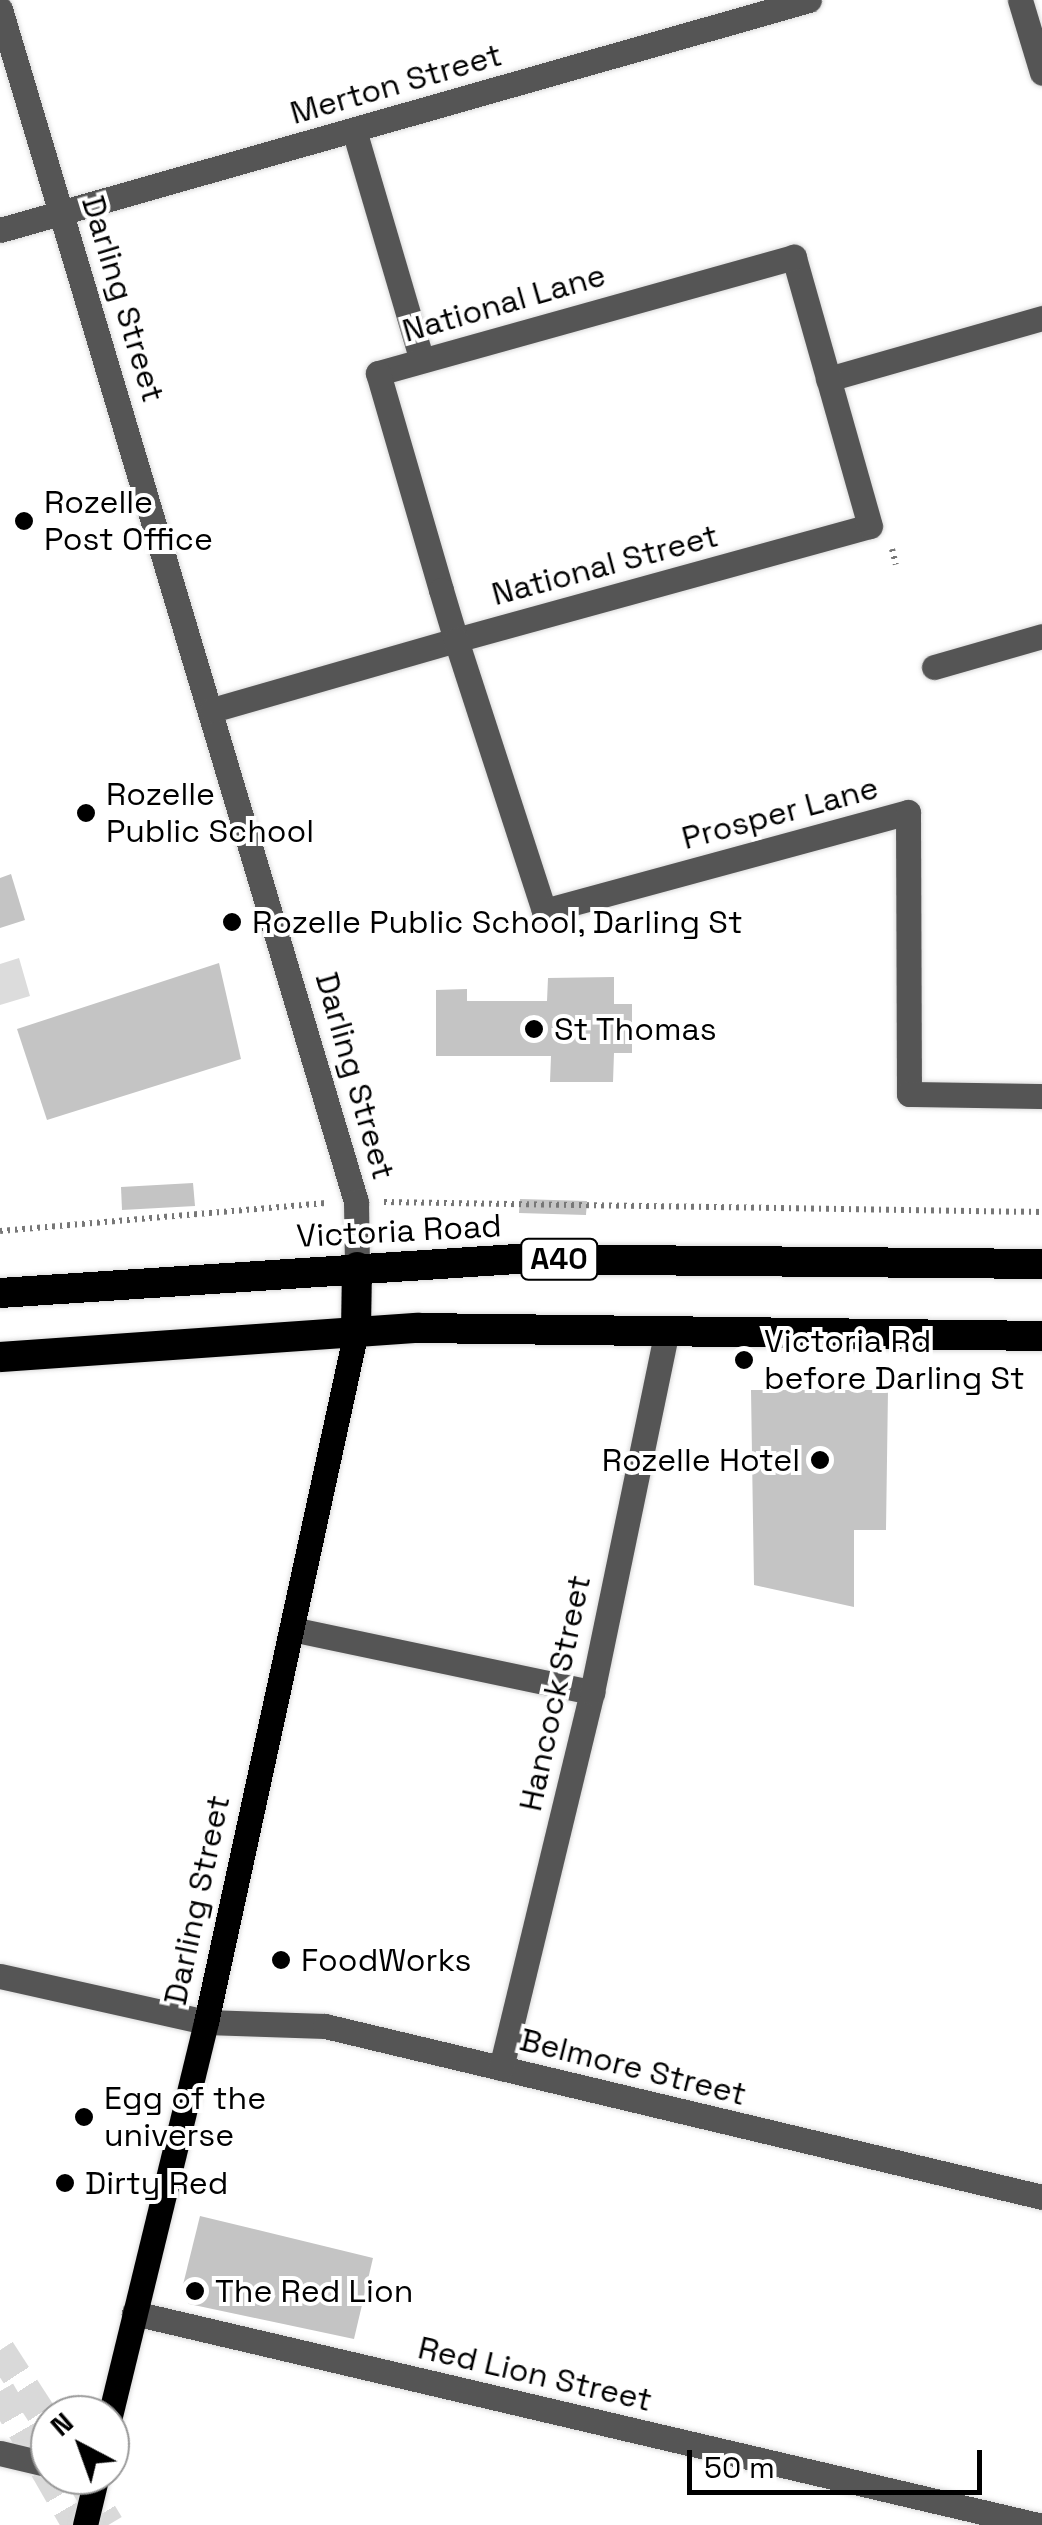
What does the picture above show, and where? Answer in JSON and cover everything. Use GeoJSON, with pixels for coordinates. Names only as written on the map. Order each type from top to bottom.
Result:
{"type":"FeatureCollection","features":[{"type":"Feature","properties":{"kind":"highway","name":"Victoria Road"},"geometry":{"type":"LineString","coordinates":[[0,1293],[516,1259],[1042,1264]]}},
{"type":"Feature","properties":{"kind":"highway","name":"Darling Street"},"geometry":{"type":"LineString","coordinates":[[356,1331],[357,1267]]}},
{"type":"Feature","properties":{"kind":"highway","name":"A40"},"geometry":{"type":"LineString","coordinates":[[0,1357],[356,1331],[667,1330],[1042,1336]]}},
{"type":"Feature","properties":{"kind":"main road","name":"Darling Street"},"geometry":{"type":"LineString","coordinates":[[115,2395],[206,2022],[356,1331]]}},
{"type":"Feature","properties":{"kind":"main road"},"geometry":{"type":"LineString","coordinates":[[85,2525],[91,2495]]}},
{"type":"Feature","properties":{"kind":"street","name":"Merton Street"},"geometry":{"type":"LineString","coordinates":[[0,230],[810,0]]}},
{"type":"Feature","properties":{"kind":"street"},"geometry":{"type":"LineString","coordinates":[[1020,0],[1042,73]]}},
{"type":"Feature","properties":{"kind":"street","name":"Darling Street"},"geometry":{"type":"LineString","coordinates":[[0,9],[356,1202],[357,1267]]}},
{"type":"Feature","properties":{"kind":"street"},"geometry":{"type":"LineString","coordinates":[[354,130],[422,358]]}},
{"type":"Feature","properties":{"kind":"street","name":"National Lane"},"geometry":{"type":"LineString","coordinates":[[456,640],[378,373],[794,257],[828,379]]}},
{"type":"Feature","properties":{"kind":"street"},"geometry":{"type":"LineString","coordinates":[[828,379],[1042,318]]}},
{"type":"Feature","properties":{"kind":"street","name":"National Street"},"geometry":{"type":"LineString","coordinates":[[212,710],[870,526],[828,379]]}},
{"type":"Feature","properties":{"kind":"street"},"geometry":{"type":"LineString","coordinates":[[934,667],[1042,636]]}},
{"type":"Feature","properties":{"kind":"street","name":"Prosper Lane"},"geometry":{"type":"LineString","coordinates":[[456,640],[544,911],[908,812],[909,1094],[1042,1096]]}},
{"type":"Feature","properties":{"kind":"street","name":"Hancock Street"},"geometry":{"type":"LineString","coordinates":[[502,2068],[592,1692],[667,1330]]}},
{"type":"Feature","properties":{"kind":"street"},"geometry":{"type":"LineString","coordinates":[[292,1629],[592,1692]]}},
{"type":"Feature","properties":{"kind":"street","name":"Belmore Street"},"geometry":{"type":"LineString","coordinates":[[0,1976],[206,2022],[326,2026],[1042,2197]]}},
{"type":"Feature","properties":{"kind":"street","name":"Red Lion Street"},"geometry":{"type":"LineString","coordinates":[[134,2313],[1038,2525]]}},
{"type":"Feature","properties":{"kind":"street"},"geometry":{"type":"LineString","coordinates":[[0,2453],[30,2460]]}},
{"type":"Feature","properties":{"kind":"path"},"geometry":{"type":"LineString","coordinates":[[0,1231],[356,1202],[1042,1212]]}},
{"type":"Feature","properties":{"kind":"shaded area"},"geometry":{"type":"Polygon","coordinates":[[[19,958],[30,996],[0,1005],[0,964],[19,958]]]}},
{"type":"Feature","properties":{"kind":"building"},"geometry":{"type":"Polygon","coordinates":[[[11,874],[25,920],[0,928],[0,878],[11,874]]]}},
{"type":"Feature","properties":{"kind":"building"},"geometry":{"type":"Polygon","coordinates":[[[219,963],[241,1059],[47,1120],[17,1029],[219,963]]]}},
{"type":"Feature","properties":{"kind":"building","name":"St Thomas"},"geometry":{"type":"Polygon","coordinates":[[[614,977],[614,1004],[632,1004],[632,1053],[614,1053],[613,1082],[550,1082],[551,1056],[436,1056],[436,990],[467,989],[467,1001],[547,1001],[548,978],[614,977]]]}},
{"type":"Feature","properties":{"kind":"building"},"geometry":{"type":"Polygon","coordinates":[[[193,1183],[195,1206],[122,1210],[121,1187],[193,1183]]]}},
{"type":"Feature","properties":{"kind":"building"},"geometry":{"type":"Polygon","coordinates":[[[520,1199],[587,1201],[586,1215],[519,1213],[520,1199]]]}},
{"type":"Feature","properties":{"kind":"building","name":"Rozelle Hotel"},"geometry":{"type":"Polygon","coordinates":[[[751,1390],[888,1390],[886,1530],[854,1530],[854,1607],[754,1585],[751,1390]]]}},
{"type":"Feature","properties":{"kind":"building"},"geometry":{"type":"Polygon","coordinates":[[[200,2216],[373,2258],[354,2339],[189,2304],[181,2293],[200,2216]]]}},
{"type":"Feature","properties":{"kind":"tunnel"},"geometry":{"type":"LineString","coordinates":[[0,2350],[30,2396]]}},
{"type":"Feature","properties":{"kind":"tunnel"},"geometry":{"type":"LineString","coordinates":[[0,2391],[77,2525]]}},
{"type":"Feature","properties":{"kind":"tunnel"},"geometry":{"type":"LineString","coordinates":[[91,2495],[109,2525]]}},
{"type":"Feature","properties":{"kind":"place","name":"Rozelle Post Office"},"geometry":{"type":"Point","coordinates":[24,521]}},
{"type":"Feature","properties":{"kind":"place","name":"Rozelle Public School"},"geometry":{"type":"Point","coordinates":[86,813]}},
{"type":"Feature","properties":{"kind":"place","name":"Rozelle Public School, Darling St"},"geometry":{"type":"Point","coordinates":[232,922]}},
{"type":"Feature","properties":{"kind":"place","name":"St Thomas"},"geometry":{"type":"Point","coordinates":[534,1029]}},
{"type":"Feature","properties":{"kind":"place","name":"Victoria Rd before Darling St"},"geometry":{"type":"Point","coordinates":[744,1360]}},
{"type":"Feature","properties":{"kind":"place","name":"Rozelle Hotel"},"geometry":{"type":"Point","coordinates":[820,1460]}},
{"type":"Feature","properties":{"kind":"place","name":"FoodWorks"},"geometry":{"type":"Point","coordinates":[281,1960]}},
{"type":"Feature","properties":{"kind":"place","name":"Egg of the universe"},"geometry":{"type":"Point","coordinates":[84,2117]}},
{"type":"Feature","properties":{"kind":"place","name":"Dirty Red"},"geometry":{"type":"Point","coordinates":[65,2183]}},
{"type":"Feature","properties":{"kind":"place","name":"The Red Lion"},"geometry":{"type":"Point","coordinates":[195,2291]}}]}
